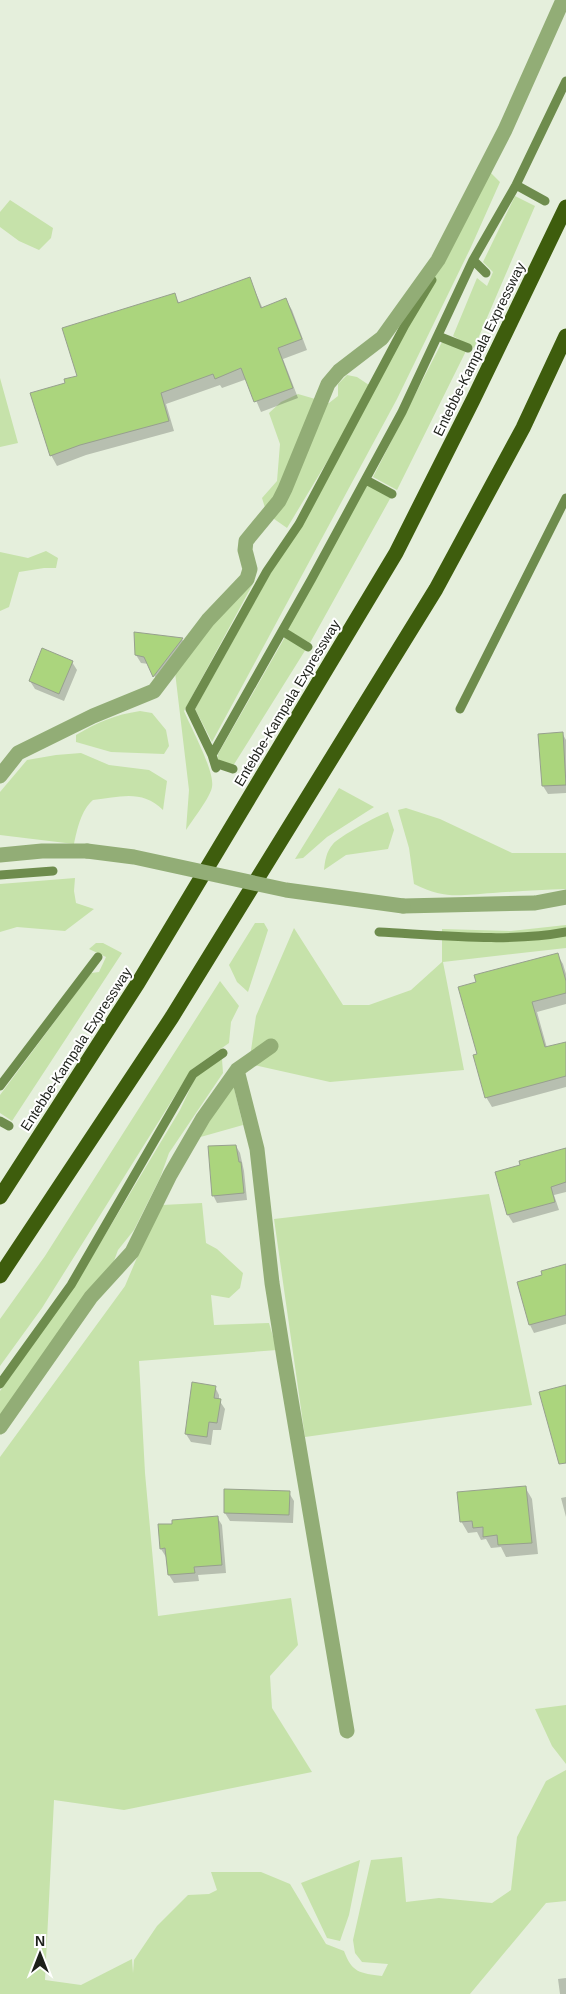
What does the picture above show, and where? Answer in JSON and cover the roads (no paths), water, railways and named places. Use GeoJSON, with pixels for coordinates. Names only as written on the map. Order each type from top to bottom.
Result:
{"type":"FeatureCollection","features":[{"type":"Feature","properties":{"kind":"highway","name":"Entebbe-Kampala Expressway"},"geometry":{"type":"LineString","coordinates":[[0,1197],[138,983],[396,553],[473,400],[566,207]]}},
{"type":"Feature","properties":{"kind":"highway"},"geometry":{"type":"LineString","coordinates":[[0,1276],[172,1017],[436,589],[523,428],[566,336]]}},
{"type":"Feature","properties":{"kind":"street"},"geometry":{"type":"LineString","coordinates":[[0,776],[18,753],[93,716],[154,691],[208,620],[247,579],[250,569],[245,550],[246,541],[279,501],[286,489],[328,384],[339,371],[382,338],[438,260],[505,130],[563,0]]}},
{"type":"Feature","properties":{"kind":"street"},"geometry":{"type":"LineString","coordinates":[[0,856],[42,852],[87,852],[134,857],[286,890],[403,906],[535,903],[566,897]]}},
{"type":"Feature","properties":{"kind":"street"},"geometry":{"type":"LineString","coordinates":[[0,1427],[91,1297],[132,1252],[170,1175],[203,1118],[237,1070],[271,1046]]}},
{"type":"Feature","properties":{"kind":"street"},"geometry":{"type":"LineString","coordinates":[[237,1070],[257,1149],[272,1283],[347,1731]]}},
{"type":"Feature","properties":{"kind":"waterway"},"geometry":{"type":"LineString","coordinates":[[212,755],[311,580],[402,412],[473,260],[516,185],[566,81]]}},
{"type":"Feature","properties":{"kind":"waterway"},"geometry":{"type":"LineString","coordinates":[[516,185],[545,201]]}},
{"type":"Feature","properties":{"kind":"waterway"},"geometry":{"type":"LineString","coordinates":[[473,260],[486,273]]}},
{"type":"Feature","properties":{"kind":"waterway"},"geometry":{"type":"LineString","coordinates":[[216,768],[212,755],[190,709],[267,571],[299,524],[405,325],[432,280]]}},
{"type":"Feature","properties":{"kind":"waterway"},"geometry":{"type":"LineString","coordinates":[[438,336],[468,348]]}},
{"type":"Feature","properties":{"kind":"waterway"},"geometry":{"type":"LineString","coordinates":[[366,480],[392,494]]}},
{"type":"Feature","properties":{"kind":"waterway"},"geometry":{"type":"LineString","coordinates":[[460,709],[566,498]]}},
{"type":"Feature","properties":{"kind":"waterway"},"geometry":{"type":"LineString","coordinates":[[282,631],[308,647]]}},
{"type":"Feature","properties":{"kind":"waterway"},"geometry":{"type":"LineString","coordinates":[[215,763],[233,769]]}},
{"type":"Feature","properties":{"kind":"waterway"},"geometry":{"type":"LineString","coordinates":[[0,875],[53,871]]}},
{"type":"Feature","properties":{"kind":"waterway"},"geometry":{"type":"LineString","coordinates":[[379,932],[498,938],[566,932]]}},
{"type":"Feature","properties":{"kind":"waterway"},"geometry":{"type":"LineString","coordinates":[[0,1086],[98,957]]}},
{"type":"Feature","properties":{"kind":"waterway"},"geometry":{"type":"LineString","coordinates":[[0,1384],[71,1285],[193,1074],[223,1053]]}},
{"type":"Feature","properties":{"kind":"waterway"},"geometry":{"type":"LineString","coordinates":[[0,1121],[9,1126]]}}]}
